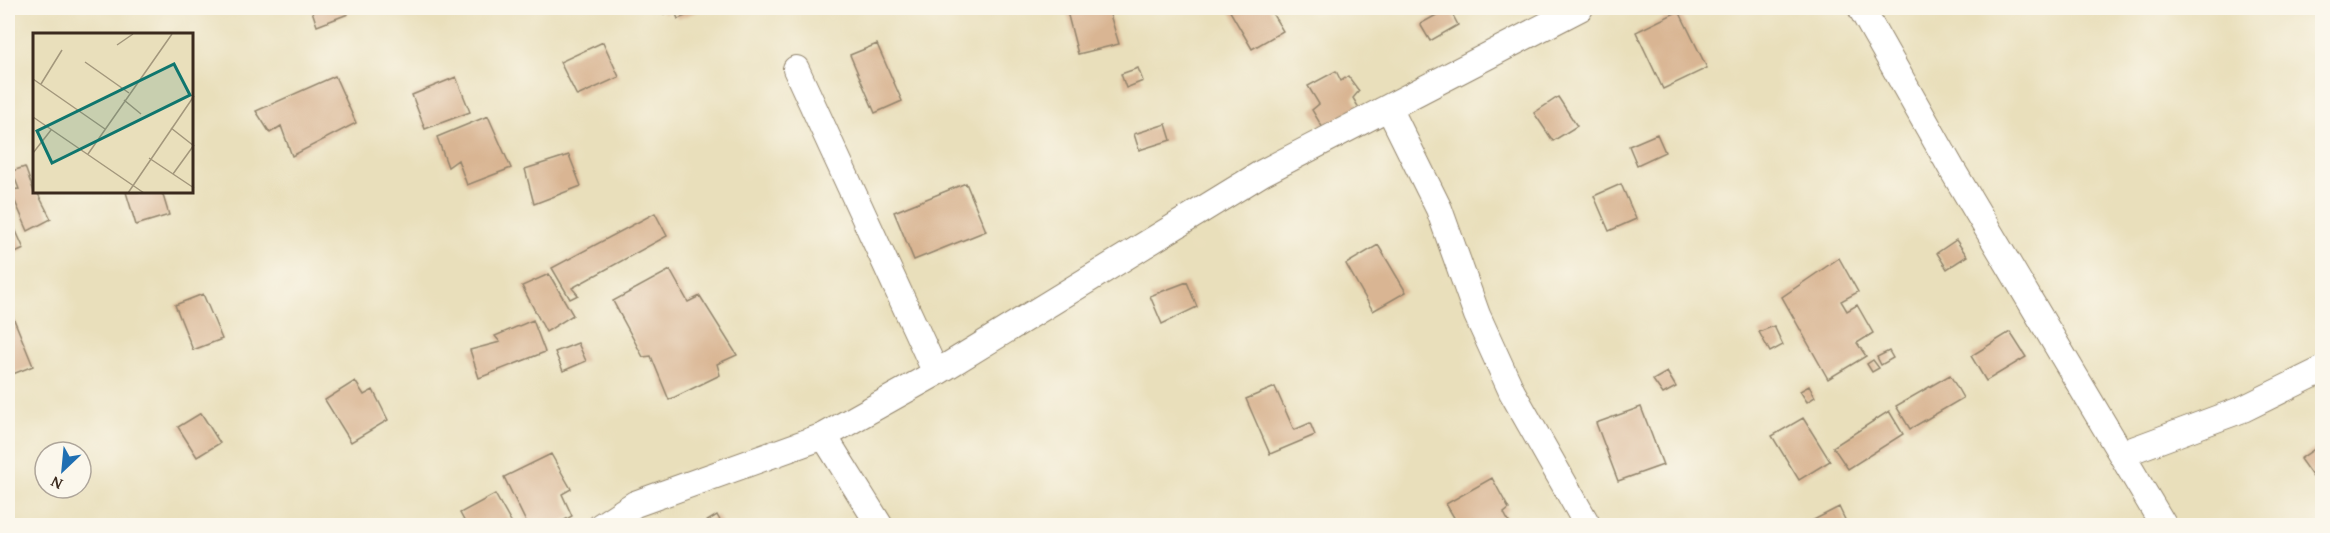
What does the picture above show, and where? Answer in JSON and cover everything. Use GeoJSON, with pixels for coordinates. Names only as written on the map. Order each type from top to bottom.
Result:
{"type":"FeatureCollection","features":[{"type":"Feature","properties":{"kind":"street"},"geometry":{"type":"LineString","coordinates":[[601,525],[634,504],[824,436],[936,373],[1262,173],[1580,8]]}},
{"type":"Feature","properties":{"kind":"street"},"geometry":{"type":"LineString","coordinates":[[1861,8],[1953,171],[2164,525]]}},
{"type":"Feature","properties":{"kind":"street"},"geometry":{"type":"LineString","coordinates":[[796,69],[936,373]]}},
{"type":"Feature","properties":{"kind":"street"},"geometry":{"type":"LineString","coordinates":[[1389,108],[1439,209],[1477,315],[1512,392],[1588,525]]}},
{"type":"Feature","properties":{"kind":"street"},"geometry":{"type":"LineString","coordinates":[[2122,454],[2243,409],[2322,369]]}},
{"type":"Feature","properties":{"kind":"street"},"geometry":{"type":"LineString","coordinates":[[824,436],[880,525]]}},
{"type":"Feature","properties":{"kind":"building"},"geometry":{"type":"Polygon","coordinates":[[[311,8],[346,8],[348,14],[317,26],[311,8]]]}},
{"type":"Feature","properties":{"kind":"building"},"geometry":{"type":"Polygon","coordinates":[[[661,8],[705,8],[678,19],[674,9],[664,14],[661,8]]]}},
{"type":"Feature","properties":{"kind":"building"},"geometry":{"type":"Polygon","coordinates":[[[1066,8],[1108,8],[1119,44],[1078,54],[1066,8]]]}},
{"type":"Feature","properties":{"kind":"building"},"geometry":{"type":"Polygon","coordinates":[[[1228,8],[1269,8],[1283,31],[1252,49],[1228,8]]]}},
{"type":"Feature","properties":{"kind":"building"},"geometry":{"type":"Polygon","coordinates":[[[1449,8],[1458,25],[1430,41],[1420,24],[1449,8]]]}},
{"type":"Feature","properties":{"kind":"building"},"geometry":{"type":"Polygon","coordinates":[[[1679,11],[1707,68],[1663,89],[1636,32],[1679,11]]]}},
{"type":"Feature","properties":{"kind":"building"},"geometry":{"type":"Polygon","coordinates":[[[603,42],[619,77],[577,96],[560,62],[603,42]]]}},
{"type":"Feature","properties":{"kind":"building"},"geometry":{"type":"Polygon","coordinates":[[[877,44],[902,101],[875,113],[850,55],[877,44]]]}},
{"type":"Feature","properties":{"kind":"building"},"geometry":{"type":"Polygon","coordinates":[[[1138,68],[1143,81],[1126,88],[1121,74],[1138,68]]]}},
{"type":"Feature","properties":{"kind":"building"},"geometry":{"type":"Polygon","coordinates":[[[1336,71],[1341,81],[1348,76],[1359,91],[1353,98],[1359,108],[1324,130],[1312,110],[1319,104],[1308,86],[1336,71]]]}},
{"type":"Feature","properties":{"kind":"building"},"geometry":{"type":"Polygon","coordinates":[[[335,76],[356,123],[292,156],[281,126],[270,133],[256,111],[335,76]]]}},
{"type":"Feature","properties":{"kind":"building"},"geometry":{"type":"Polygon","coordinates":[[[456,77],[470,112],[425,129],[412,95],[456,77]]]}},
{"type":"Feature","properties":{"kind":"building"},"geometry":{"type":"Polygon","coordinates":[[[1558,97],[1577,126],[1553,141],[1534,113],[1558,97]]]}},
{"type":"Feature","properties":{"kind":"building"},"geometry":{"type":"Polygon","coordinates":[[[488,116],[511,168],[467,185],[458,160],[448,167],[437,137],[488,116]]]}},
{"type":"Feature","properties":{"kind":"building"},"geometry":{"type":"Polygon","coordinates":[[[1166,124],[1171,140],[1139,150],[1134,134],[1166,124]]]}},
{"type":"Feature","properties":{"kind":"building"},"geometry":{"type":"Polygon","coordinates":[[[1657,134],[1665,152],[1637,165],[1629,146],[1657,134]]]}},
{"type":"Feature","properties":{"kind":"building"},"geometry":{"type":"Polygon","coordinates":[[[569,155],[581,186],[534,204],[525,169],[569,155]]]}},
{"type":"Feature","properties":{"kind":"building"},"geometry":{"type":"Polygon","coordinates":[[[25,167],[33,194],[38,194],[51,219],[28,231],[10,190],[19,189],[12,171],[25,167]]]}},
{"type":"Feature","properties":{"kind":"building"},"geometry":{"type":"Polygon","coordinates":[[[966,183],[986,231],[914,260],[894,212],[966,183]]]}},
{"type":"Feature","properties":{"kind":"building"},"geometry":{"type":"Polygon","coordinates":[[[1621,184],[1636,219],[1609,231],[1594,196],[1621,184]]]}},
{"type":"Feature","properties":{"kind":"building"},"geometry":{"type":"Polygon","coordinates":[[[127,194],[163,194],[169,215],[136,225],[127,194]]]}},
{"type":"Feature","properties":{"kind":"building"},"geometry":{"type":"Polygon","coordinates":[[[8,213],[24,249],[8,256],[8,213]]]}},
{"type":"Feature","properties":{"kind":"building"},"geometry":{"type":"Polygon","coordinates":[[[655,213],[667,236],[572,288],[578,295],[570,299],[552,268],[655,213]]]}},
{"type":"Feature","properties":{"kind":"building"},"geometry":{"type":"Polygon","coordinates":[[[1956,240],[1967,256],[1947,269],[1937,253],[1956,240]]]}},
{"type":"Feature","properties":{"kind":"building"},"geometry":{"type":"Polygon","coordinates":[[[1378,245],[1406,292],[1373,311],[1346,264],[1378,245]]]}},
{"type":"Feature","properties":{"kind":"building"},"geometry":{"type":"Polygon","coordinates":[[[1839,258],[1858,292],[1841,301],[1847,311],[1857,305],[1873,333],[1857,343],[1866,356],[1828,379],[1782,297],[1839,258]]]}},
{"type":"Feature","properties":{"kind":"building"},"geometry":{"type":"Polygon","coordinates":[[[670,270],[688,302],[700,296],[737,355],[717,364],[720,375],[669,400],[651,356],[643,357],[613,301],[670,270]]]}},
{"type":"Feature","properties":{"kind":"building"},"geometry":{"type":"Polygon","coordinates":[[[549,274],[573,315],[546,332],[522,286],[549,274]]]}},
{"type":"Feature","properties":{"kind":"building"},"geometry":{"type":"Polygon","coordinates":[[[1187,282],[1197,307],[1162,324],[1150,296],[1187,282]]]}},
{"type":"Feature","properties":{"kind":"building"},"geometry":{"type":"Polygon","coordinates":[[[203,294],[222,339],[193,350],[175,305],[203,294]]]}},
{"type":"Feature","properties":{"kind":"building"},"geometry":{"type":"Polygon","coordinates":[[[13,317],[33,366],[8,376],[8,319],[13,317]]]}},
{"type":"Feature","properties":{"kind":"building"},"geometry":{"type":"Polygon","coordinates":[[[533,320],[545,352],[479,378],[470,350],[500,342],[495,336],[533,320]]]}},
{"type":"Feature","properties":{"kind":"building"},"geometry":{"type":"Polygon","coordinates":[[[1774,326],[1783,345],[1770,352],[1759,332],[1774,326]]]}},
{"type":"Feature","properties":{"kind":"building"},"geometry":{"type":"Polygon","coordinates":[[[2010,332],[2026,357],[1986,381],[1971,356],[2010,332]]]}},
{"type":"Feature","properties":{"kind":"building"},"geometry":{"type":"Polygon","coordinates":[[[578,343],[586,361],[563,371],[555,352],[578,343]]]}},
{"type":"Feature","properties":{"kind":"building"},"geometry":{"type":"Polygon","coordinates":[[[1889,351],[1893,358],[1881,365],[1877,357],[1889,351]]]}},
{"type":"Feature","properties":{"kind":"building"},"geometry":{"type":"Polygon","coordinates":[[[1873,360],[1879,368],[1872,372],[1867,364],[1873,360]]]}},
{"type":"Feature","properties":{"kind":"building"},"geometry":{"type":"Polygon","coordinates":[[[1667,372],[1676,387],[1663,394],[1653,380],[1667,372]]]}},
{"type":"Feature","properties":{"kind":"building"},"geometry":{"type":"Polygon","coordinates":[[[1950,375],[1963,398],[1910,429],[1896,406],[1950,375]]]}},
{"type":"Feature","properties":{"kind":"building"},"geometry":{"type":"Polygon","coordinates":[[[355,381],[364,395],[373,390],[388,420],[351,442],[325,400],[355,381]]]}},
{"type":"Feature","properties":{"kind":"building"},"geometry":{"type":"Polygon","coordinates":[[[1809,386],[1815,397],[1807,402],[1800,391],[1809,386]]]}},
{"type":"Feature","properties":{"kind":"building"},"geometry":{"type":"Polygon","coordinates":[[[1275,387],[1294,430],[1310,423],[1315,435],[1270,454],[1246,399],[1275,387]]]}},
{"type":"Feature","properties":{"kind":"building"},"geometry":{"type":"Polygon","coordinates":[[[1641,407],[1663,465],[1618,481],[1596,423],[1641,407]]]}},
{"type":"Feature","properties":{"kind":"building"},"geometry":{"type":"Polygon","coordinates":[[[1889,411],[1903,434],[1848,469],[1833,447],[1889,411]]]}},
{"type":"Feature","properties":{"kind":"building"},"geometry":{"type":"Polygon","coordinates":[[[201,413],[220,443],[197,457],[178,427],[201,413]]]}},
{"type":"Feature","properties":{"kind":"building"},"geometry":{"type":"Polygon","coordinates":[[[1803,418],[1830,461],[1799,480],[1772,436],[1803,418]]]}},
{"type":"Feature","properties":{"kind":"building"},"geometry":{"type":"Polygon","coordinates":[[[2322,444],[2322,485],[2320,487],[2300,459],[2322,444]]]}},
{"type":"Feature","properties":{"kind":"building"},"geometry":{"type":"Polygon","coordinates":[[[551,454],[571,489],[562,494],[572,516],[554,526],[528,526],[504,477],[551,454]]]}},
{"type":"Feature","properties":{"kind":"building"},"geometry":{"type":"Polygon","coordinates":[[[1492,478],[1509,509],[1504,513],[1511,526],[1459,526],[1446,504],[1492,478]]]}},
{"type":"Feature","properties":{"kind":"building"},"geometry":{"type":"Polygon","coordinates":[[[495,494],[513,526],[467,526],[460,513],[495,494]]]}},
{"type":"Feature","properties":{"kind":"building"},"geometry":{"type":"Polygon","coordinates":[[[1839,507],[1848,526],[1802,526],[1839,507]]]}},
{"type":"Feature","properties":{"kind":"building"},"geometry":{"type":"Polygon","coordinates":[[[717,515],[723,526],[699,526],[717,515]]]}}]}
